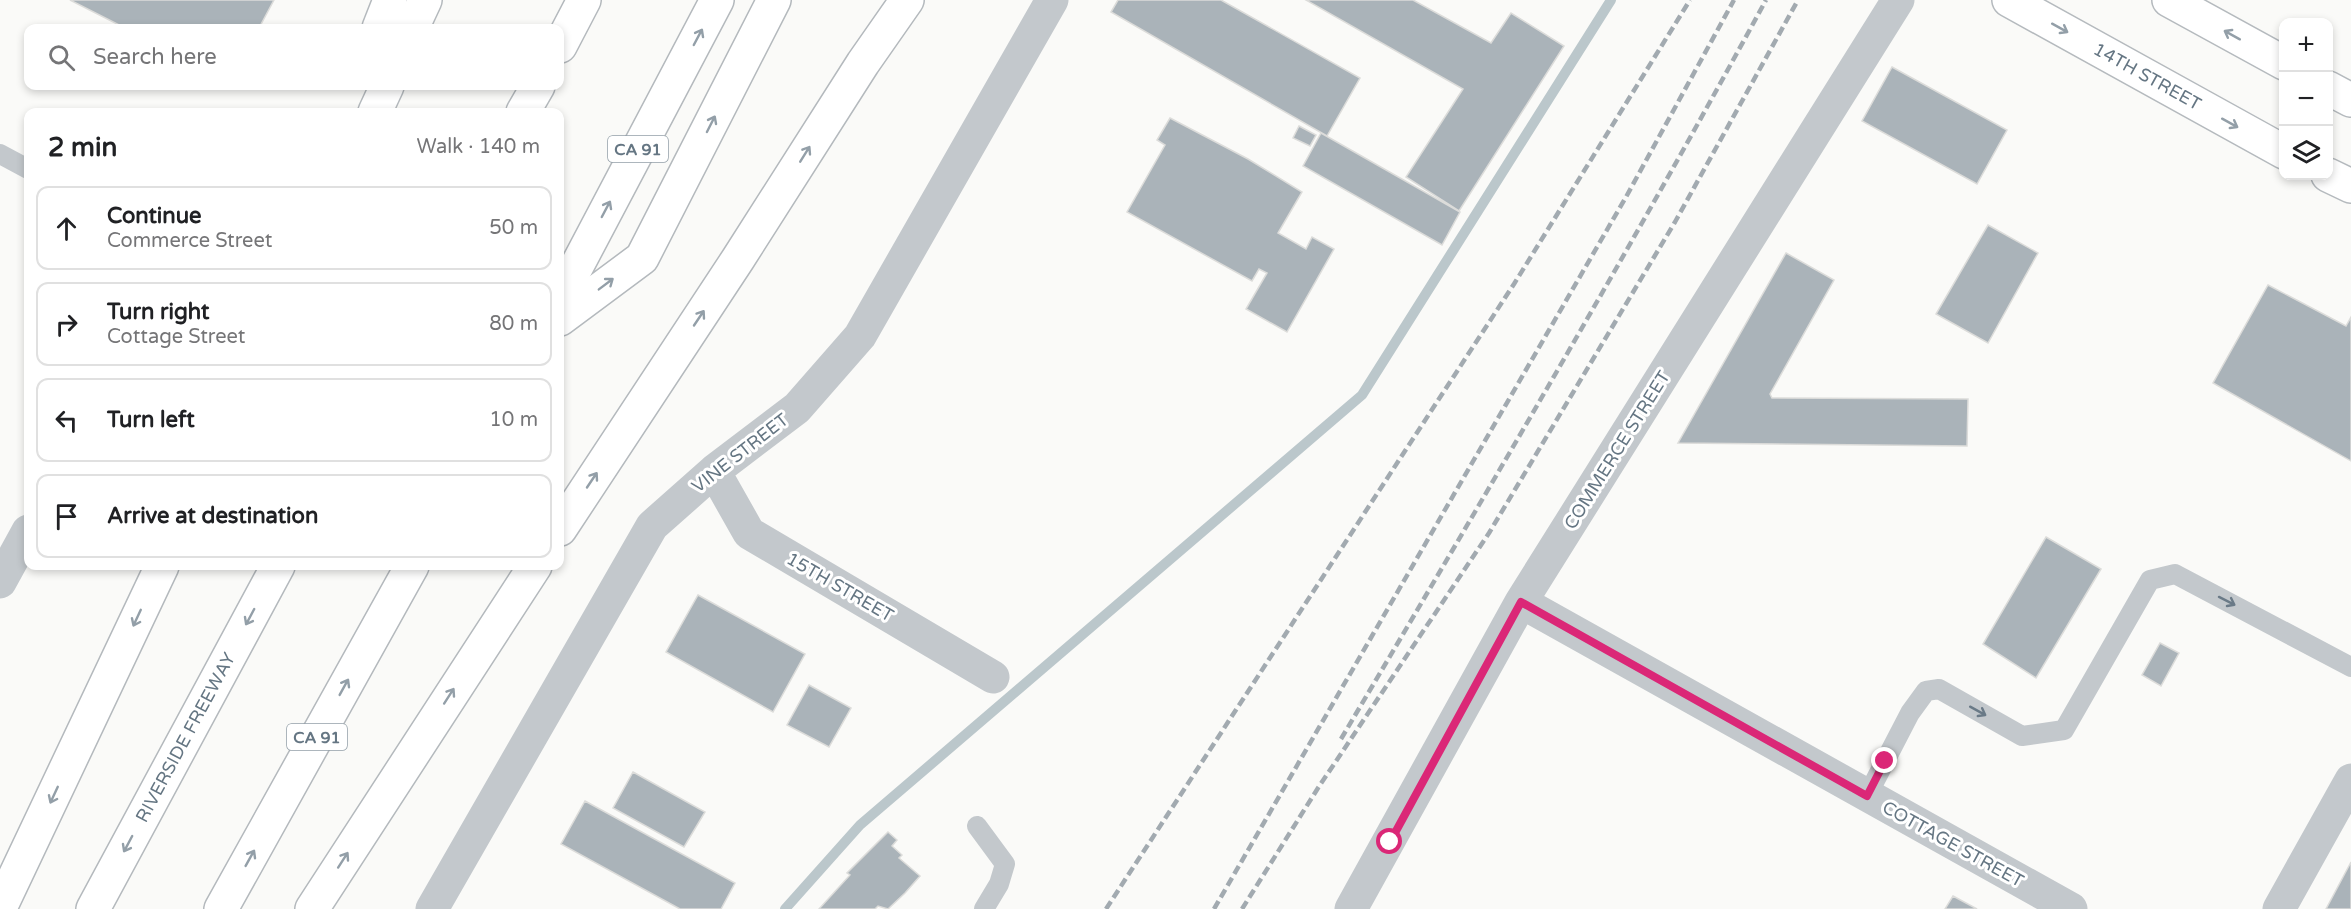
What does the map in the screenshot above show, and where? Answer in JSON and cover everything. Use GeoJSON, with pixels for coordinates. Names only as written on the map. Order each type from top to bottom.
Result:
{"type":"FeatureCollection","features":[{"type":"Feature","properties":{"kind":"main road"},"geometry":{"type":"LineString","coordinates":[[381,24],[390,0]]}},
{"type":"Feature","properties":{"kind":"main road"},"geometry":{"type":"LineString","coordinates":[[414,24],[425,0]]}},
{"type":"Feature","properties":{"kind":"main road"},"geometry":{"type":"LineString","coordinates":[[564,38],[584,0]]}},
{"type":"Feature","properties":{"kind":"main road","name":"CA 91"},"geometry":{"type":"LineString","coordinates":[[564,290],[717,0]]}},
{"type":"Feature","properties":{"kind":"main road"},"geometry":{"type":"LineString","coordinates":[[564,317],[642,258],[774,0]]}},
{"type":"Feature","properties":{"kind":"main road"},"geometry":{"type":"LineString","coordinates":[[564,523],[738,259],[863,63],[907,0]]}},
{"type":"Feature","properties":{"kind":"main road","name":"14TH STREET"},"geometry":{"type":"LineString","coordinates":[[2008,0],[2279,150]]}},
{"type":"Feature","properties":{"kind":"main road"},"geometry":{"type":"LineString","coordinates":[[2169,0],[2279,61]]}},
{"type":"Feature","properties":{"kind":"main road"},"geometry":{"type":"LineString","coordinates":[[363,90],[365,108]]}},
{"type":"Feature","properties":{"kind":"main road"},"geometry":{"type":"LineString","coordinates":[[377,108],[385,90]]}},
{"type":"Feature","properties":{"kind":"main road"},"geometry":{"type":"LineString","coordinates":[[525,108],[536,90]]}},
{"type":"Feature","properties":{"kind":"main road"},"geometry":{"type":"LineString","coordinates":[[2333,91],[2351,100]]}},
{"type":"Feature","properties":{"kind":"main road"},"geometry":{"type":"LineString","coordinates":[[2333,177],[2351,186]]}},
{"type":"Feature","properties":{"kind":"main road"},"geometry":{"type":"LineString","coordinates":[[0,908],[160,570]]}},
{"type":"Feature","properties":{"kind":"main road","name":"RIVERSIDE FREEWAY"},"geometry":{"type":"LineString","coordinates":[[93,909],[276,570]]}},
{"type":"Feature","properties":{"kind":"main road","name":"CA 91"},"geometry":{"type":"LineString","coordinates":[[221,909],[410,570]]}},
{"type":"Feature","properties":{"kind":"main road"},"geometry":{"type":"LineString","coordinates":[[312,909],[532,570]]}},
{"type":"Feature","properties":{"kind":"street","name":"VINE STREET"},"geometry":{"type":"LineString","coordinates":[[432,909],[652,526],[714,471],[797,408],[860,336],[1052,0]]}},
{"type":"Feature","properties":{"kind":"street","name":"COMMERCE STREET"},"geometry":{"type":"LineString","coordinates":[[1351,909],[1521,602],[1898,0]]}},
{"type":"Feature","properties":{"kind":"street","name":"15TH STREET"},"geometry":{"type":"LineString","coordinates":[[714,471],[749,533],[993,677]]}},
{"type":"Feature","properties":{"kind":"street"},"geometry":{"type":"LineString","coordinates":[[0,582],[24,538]]}},
{"type":"Feature","properties":{"kind":"street","name":"COTTAGE STREET"},"geometry":{"type":"LineString","coordinates":[[1521,602],[2071,909]]}},
{"type":"Feature","properties":{"kind":"street"},"geometry":{"type":"LineString","coordinates":[[2279,909],[2349,786]]}},
{"type":"Feature","properties":{"kind":"lane"},"geometry":{"type":"LineString","coordinates":[[0,154],[24,167]]}},
{"type":"Feature","properties":{"kind":"lane"},"geometry":{"type":"LineString","coordinates":[[1867,796],[1910,713],[1926,691],[1939,689],[2022,736],[2064,730],[2150,580],[2175,574],[2351,667]]}},
{"type":"Feature","properties":{"kind":"lane"},"geometry":{"type":"LineString","coordinates":[[977,826],[1005,864],[999,884],[984,909]]}},
{"type":"Feature","properties":{"kind":"building"},"geometry":{"type":"Polygon","coordinates":[[[70,0],[274,0],[261,24],[117,24],[70,0]]]}},
{"type":"Feature","properties":{"kind":"building"},"geometry":{"type":"Polygon","coordinates":[[[1118,0],[1221,0],[1360,78],[1327,136],[1111,12],[1118,0]]]}},
{"type":"Feature","properties":{"kind":"building"},"geometry":{"type":"Polygon","coordinates":[[[1306,0],[1413,0],[1491,43],[1511,13],[1564,46],[1459,211],[1406,177],[1463,89],[1306,0]]]}},
{"type":"Feature","properties":{"kind":"building"},"geometry":{"type":"Polygon","coordinates":[[[1892,67],[2007,130],[1977,184],[1862,121],[1892,67]]]}},
{"type":"Feature","properties":{"kind":"building"},"geometry":{"type":"Polygon","coordinates":[[[1170,118],[1248,159],[1302,192],[1278,233],[1306,249],[1312,237],[1334,249],[1287,332],[1246,309],[1267,273],[1259,269],[1252,281],[1127,212],[1165,145],[1157,140],[1170,118]]]}},
{"type":"Feature","properties":{"kind":"building"},"geometry":{"type":"Polygon","coordinates":[[[1299,126],[1316,135],[1310,146],[1293,138],[1299,126]]]}},
{"type":"Feature","properties":{"kind":"building"},"geometry":{"type":"Polygon","coordinates":[[[1321,133],[1460,212],[1442,245],[1303,166],[1321,133]]]}},
{"type":"Feature","properties":{"kind":"building"},"geometry":{"type":"Polygon","coordinates":[[[1988,225],[2038,253],[1988,343],[1936,314],[1988,225]]]}},
{"type":"Feature","properties":{"kind":"building"},"geometry":{"type":"Polygon","coordinates":[[[1786,253],[1834,280],[1770,394],[1772,398],[1968,399],[1967,446],[1678,443],[1786,253]]]}},
{"type":"Feature","properties":{"kind":"building"},"geometry":{"type":"Polygon","coordinates":[[[2268,285],[2346,326],[2351,317],[2351,461],[2213,383],[2268,285]]]}},
{"type":"Feature","properties":{"kind":"building"},"geometry":{"type":"Polygon","coordinates":[[[2046,537],[2101,569],[2036,678],[1983,644],[2046,537]]]}},
{"type":"Feature","properties":{"kind":"building"},"geometry":{"type":"Polygon","coordinates":[[[698,595],[805,654],[773,712],[666,652],[698,595]]]}},
{"type":"Feature","properties":{"kind":"building"},"geometry":{"type":"Polygon","coordinates":[[[2160,643],[2179,653],[2161,686],[2142,675],[2160,643]]]}},
{"type":"Feature","properties":{"kind":"building"},"geometry":{"type":"Polygon","coordinates":[[[809,685],[851,708],[829,747],[787,725],[809,685]]]}},
{"type":"Feature","properties":{"kind":"building"},"geometry":{"type":"Polygon","coordinates":[[[633,772],[705,812],[684,847],[613,808],[633,772]]]}},
{"type":"Feature","properties":{"kind":"building"},"geometry":{"type":"Polygon","coordinates":[[[585,801],[735,883],[721,909],[680,909],[561,844],[585,801]]]}},
{"type":"Feature","properties":{"kind":"building"},"geometry":{"type":"Polygon","coordinates":[[[888,832],[897,840],[892,846],[902,855],[899,858],[920,876],[905,893],[888,909],[878,906],[875,909],[819,909],[850,875],[847,873],[888,832]]]}},
{"type":"Feature","properties":{"kind":"building"},"geometry":{"type":"Polygon","coordinates":[[[2351,862],[2351,909],[2326,909],[2351,862]]]}},
{"type":"Feature","properties":{"kind":"building"},"geometry":{"type":"Polygon","coordinates":[[[1953,896],[1977,909],[1945,909],[1953,896]]]}},
{"type":"Feature","properties":{"kind":"waterway"},"geometry":{"type":"LineString","coordinates":[[785,909],[860,825],[1362,395],[1611,0]]}},
{"type":"Feature","properties":{"kind":"railway"},"geometry":{"type":"LineString","coordinates":[[1106,909],[1514,284],[1690,0]]}},
{"type":"Feature","properties":{"kind":"railway"},"geometry":{"type":"LineString","coordinates":[[1214,909],[1626,197],[1734,0]]}},
{"type":"Feature","properties":{"kind":"railway"},"geometry":{"type":"LineString","coordinates":[[1341,739],[1610,279],[1766,0]]}},
{"type":"Feature","properties":{"kind":"railway"},"geometry":{"type":"LineString","coordinates":[[1242,909],[1318,788],[1489,533],[1675,222],[1798,0]]}},
{"type":"Feature","properties":{"kind":"route"},"geometry":{"type":"LineString","coordinates":[[1390,842],[1521,602],[1867,796],[1885,761]]}}]}
